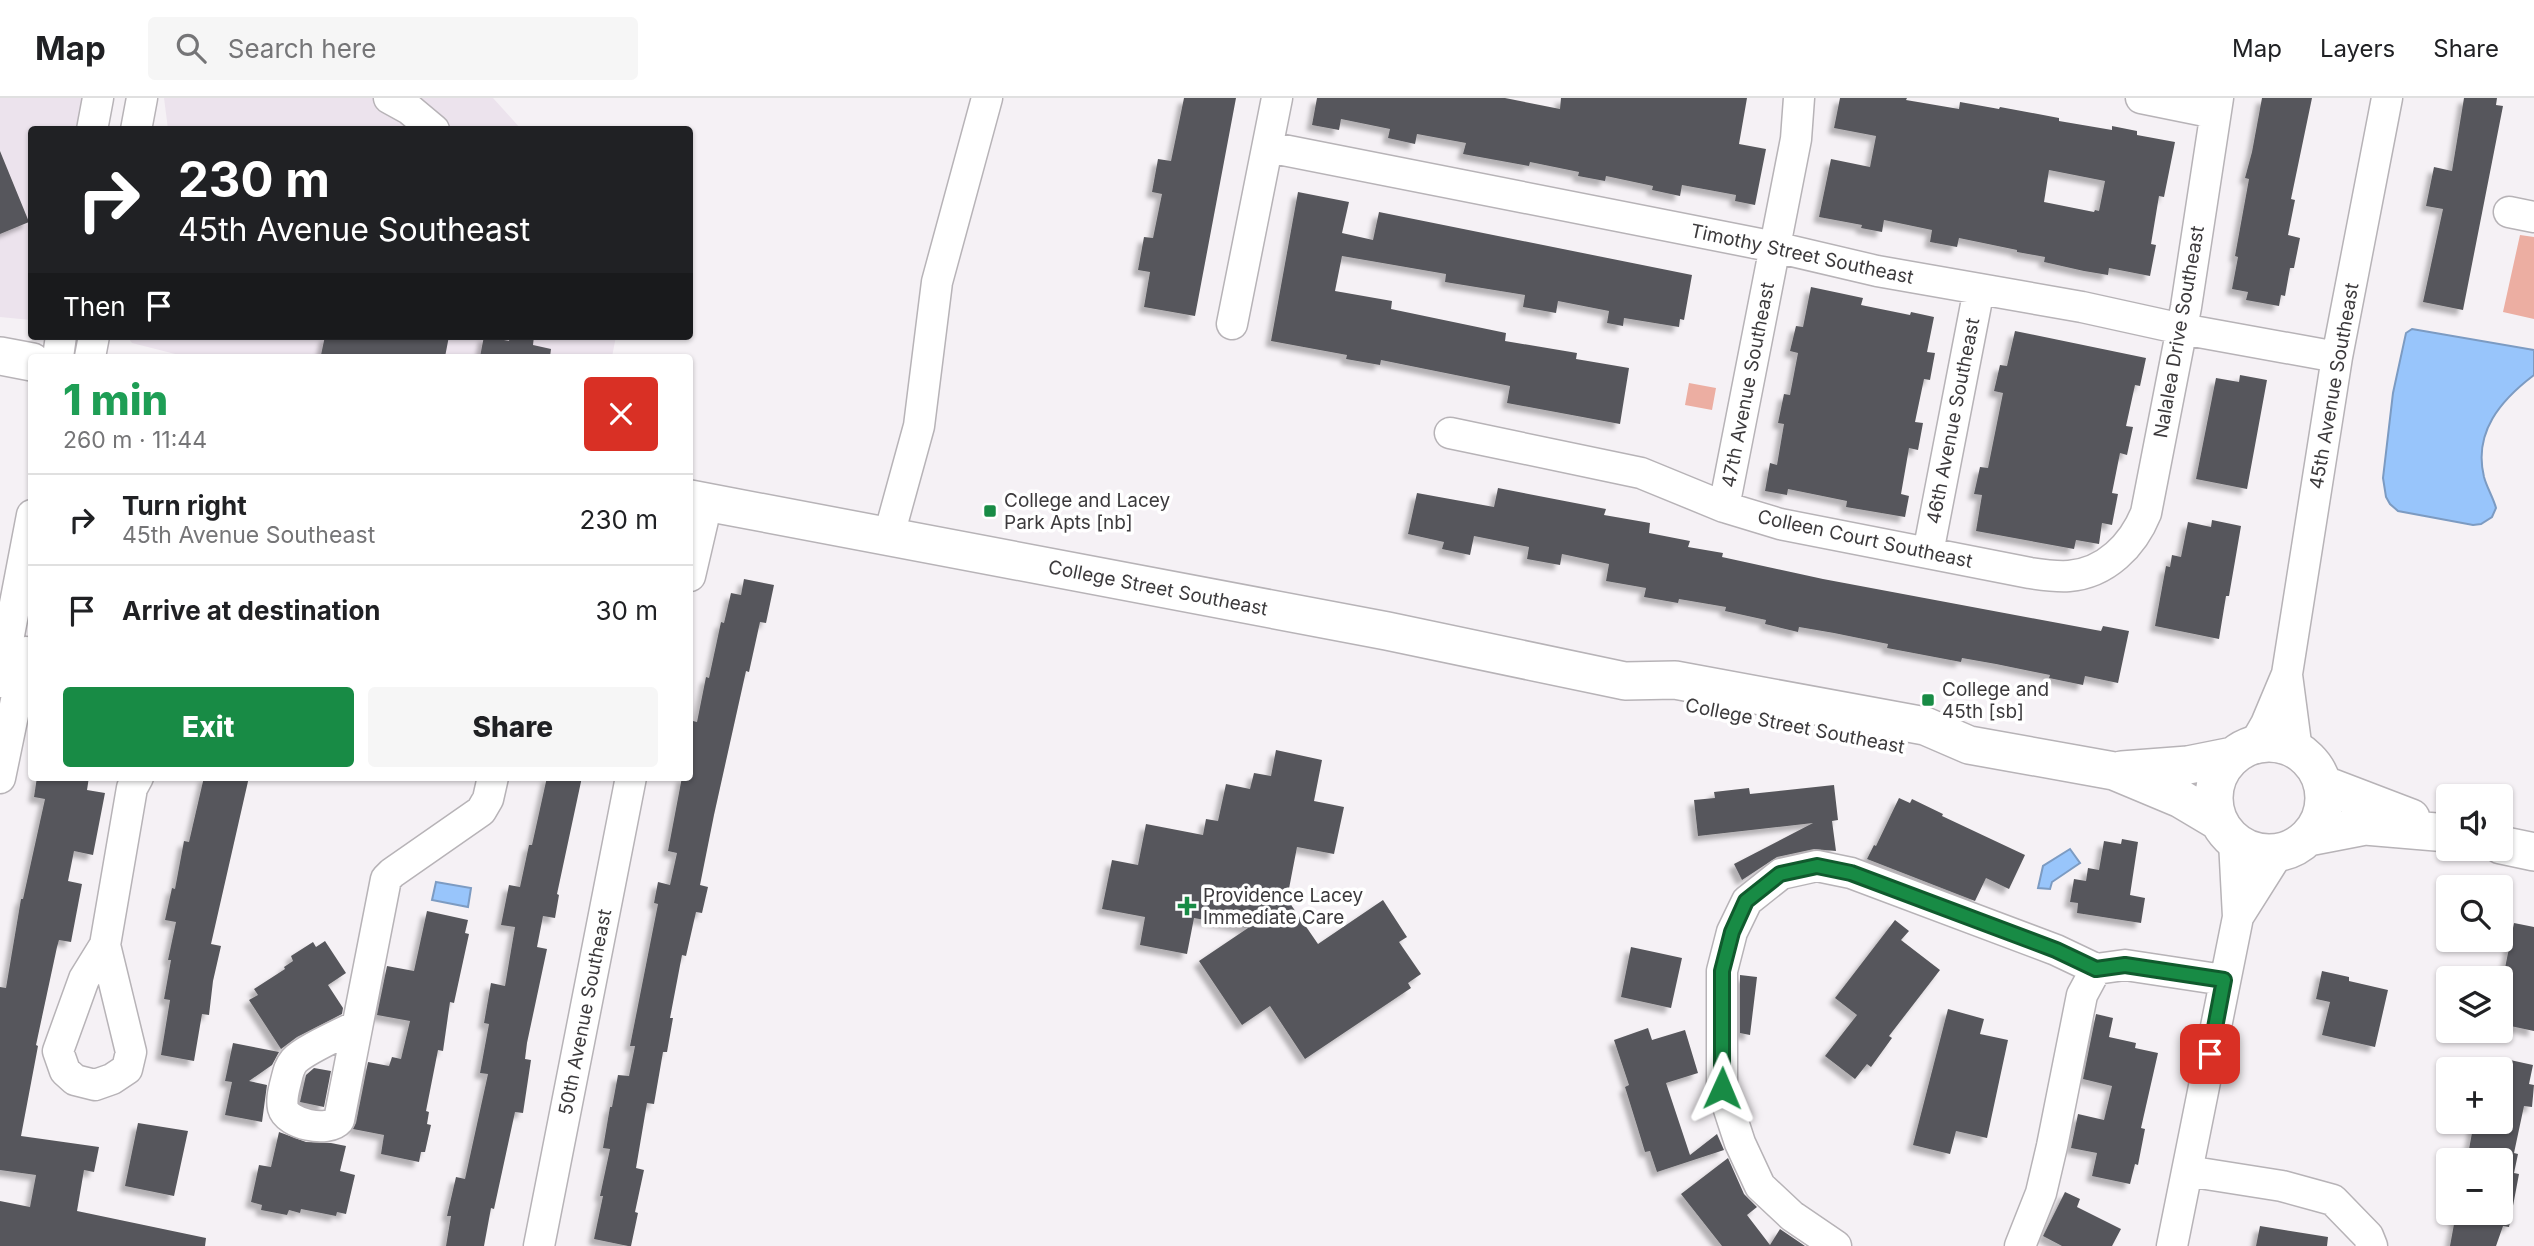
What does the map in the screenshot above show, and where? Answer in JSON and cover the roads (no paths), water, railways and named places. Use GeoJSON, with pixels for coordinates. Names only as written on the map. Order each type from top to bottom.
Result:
{"type":"FeatureCollection","features":[{"type":"Feature","properties":{"kind":"main road"},"geometry":{"type":"LineString","coordinates":[[0,356],[28,361]]}},
{"type":"Feature","properties":{"kind":"main road","name":"College Street Southeast"},"geometry":{"type":"LineString","coordinates":[[698,501],[1387,631],[1625,681],[1675,680],[1925,726],[1969,745],[2114,771],[2181,799],[2226,831]]}},
{"type":"Feature","properties":{"kind":"main road"},"geometry":{"type":"LineString","coordinates":[[2294,845],[2316,825],[2322,812],[2322,784],[2312,765],[2297,751],[2278,744],[2243,750],[2218,776],[2214,789],[2214,804],[2226,831],[2252,851],[2294,845],[2365,826],[2436,832]]}},
{"type":"Feature","properties":{"kind":"main road","name":"College Street Southeast"},"geometry":{"type":"LineString","coordinates":[[2114,771],[2188,765],[2243,750]]}},
{"type":"Feature","properties":{"kind":"main road"},"geometry":{"type":"LineString","coordinates":[[2322,784],[2436,829]]}},
{"type":"Feature","properties":{"kind":"main road"},"geometry":{"type":"LineString","coordinates":[[2513,848],[2534,852]]}},
{"type":"Feature","properties":{"kind":"street"},"geometry":{"type":"LineString","coordinates":[[93,126],[98,98]]}},
{"type":"Feature","properties":{"kind":"street"},"geometry":{"type":"LineString","coordinates":[[137,126],[142,98]]}},
{"type":"Feature","properties":{"kind":"street"},"geometry":{"type":"LineString","coordinates":[[389,98],[409,109],[429,126]]}},
{"type":"Feature","properties":{"kind":"street"},"geometry":{"type":"LineString","coordinates":[[889,535],[919,426],[937,282],[987,98]]}},
{"type":"Feature","properties":{"kind":"street"},"geometry":{"type":"LineString","coordinates":[[1232,324],[1277,98]]}},
{"type":"Feature","properties":{"kind":"street","name":"47th Avenue Southeast"},"geometry":{"type":"LineString","coordinates":[[1724,507],[1796,139],[1799,98]]}},
{"type":"Feature","properties":{"kind":"street"},"geometry":{"type":"LineString","coordinates":[[2141,98],[2217,106]]}},
{"type":"Feature","properties":{"kind":"street","name":"45th Avenue Southeast"},"geometry":{"type":"LineString","coordinates":[[2243,750],[2266,724],[2287,674],[2337,357],[2387,98]]}},
{"type":"Feature","properties":{"kind":"street","name":"Nalalea Drive Southeast"},"geometry":{"type":"LineString","coordinates":[[2117,556],[2134,538],[2146,513],[2182,329],[2217,106]]}},
{"type":"Feature","properties":{"kind":"street","name":"Timothy Street Southeast"},"geometry":{"type":"LineString","coordinates":[[1268,146],[1775,247],[1877,271],[2082,307],[2182,329],[2337,357]]}},
{"type":"Feature","properties":{"kind":"street","name":"46th Avenue Southeast"},"geometry":{"type":"LineString","coordinates":[[1928,553],[1979,289]]}},
{"type":"Feature","properties":{"kind":"street","name":"Colleen Court Southeast"},"geometry":{"type":"LineString","coordinates":[[1450,433],[1641,473],[1724,507],[1780,524],[2030,573],[2058,576],[2083,574],[2117,556]]}},
{"type":"Feature","properties":{"kind":"street"},"geometry":{"type":"LineString","coordinates":[[693,548],[698,501]]}},
{"type":"Feature","properties":{"kind":"street"},"geometry":{"type":"LineString","coordinates":[[0,682],[15,617],[28,539]]}},
{"type":"Feature","properties":{"kind":"street"},"geometry":{"type":"LineString","coordinates":[[0,778],[15,617]]}},
{"type":"Feature","properties":{"kind":"street","name":"45th Avenue Southeast"},"geometry":{"type":"LineString","coordinates":[[2287,674],[2297,751]]}},
{"type":"Feature","properties":{"kind":"street"},"geometry":{"type":"LineString","coordinates":[[105,945],[132,788],[136,781]]}},
{"type":"Feature","properties":{"kind":"street"},"geometry":{"type":"LineString","coordinates":[[356,1026],[386,879],[481,811],[488,799],[492,781]]}},
{"type":"Feature","properties":{"kind":"street","name":"50th Avenue Southeast"},"geometry":{"type":"LineString","coordinates":[[539,1246],[630,781]]}},
{"type":"Feature","properties":{"kind":"street"},"geometry":{"type":"LineString","coordinates":[[2172,1246],[2238,917],[2226,831]]}},
{"type":"Feature","properties":{"kind":"street"},"geometry":{"type":"LineString","coordinates":[[2238,917],[2294,845]]}},
{"type":"Feature","properties":{"kind":"street"},"geometry":{"type":"LineString","coordinates":[[1836,1246],[1792,1216],[1760,1186],[1740,1143],[1722,1088],[1722,971],[1732,932],[1746,901],[1780,874],[1817,866],[1851,873],[2056,950],[2096,969],[2125,965],[2224,980]]}},
{"type":"Feature","properties":{"kind":"street"},"geometry":{"type":"LineString","coordinates":[[2020,1246],[2040,1193],[2052,1146],[2082,995],[2096,969]]}},
{"type":"Feature","properties":{"kind":"street"},"geometry":{"type":"LineString","coordinates":[[2187,1171],[2282,1186],[2333,1200],[2368,1236],[2372,1246]]}},
{"type":"Feature","properties":{"kind":"water"},"geometry":{"type":"Polygon","coordinates":[[[2412,329],[2534,350],[2534,375],[2501,406],[2486,432],[2482,461],[2484,477],[2496,508],[2492,517],[2481,524],[2473,525],[2398,511],[2386,497],[2383,478],[2393,393],[2406,333],[2412,329]]]}},
{"type":"Feature","properties":{"kind":"water"},"geometry":{"type":"Polygon","coordinates":[[[2070,849],[2080,863],[2052,882],[2050,889],[2038,888],[2043,866],[2070,849]]]}},
{"type":"Feature","properties":{"kind":"water"},"geometry":{"type":"Polygon","coordinates":[[[436,882],[471,888],[468,907],[432,900],[436,882]]]}},
{"type":"Feature","properties":{"kind":"place","name":"College and Lacey Park Apts [nb]"},"geometry":{"type":"Point","coordinates":[990,511]}},
{"type":"Feature","properties":{"kind":"place","name":"College and 45th [sb]"},"geometry":{"type":"Point","coordinates":[1928,700]}},
{"type":"Feature","properties":{"kind":"place","name":"Providence Lacey Immediate Care"},"geometry":{"type":"Point","coordinates":[1187,906]}}]}
